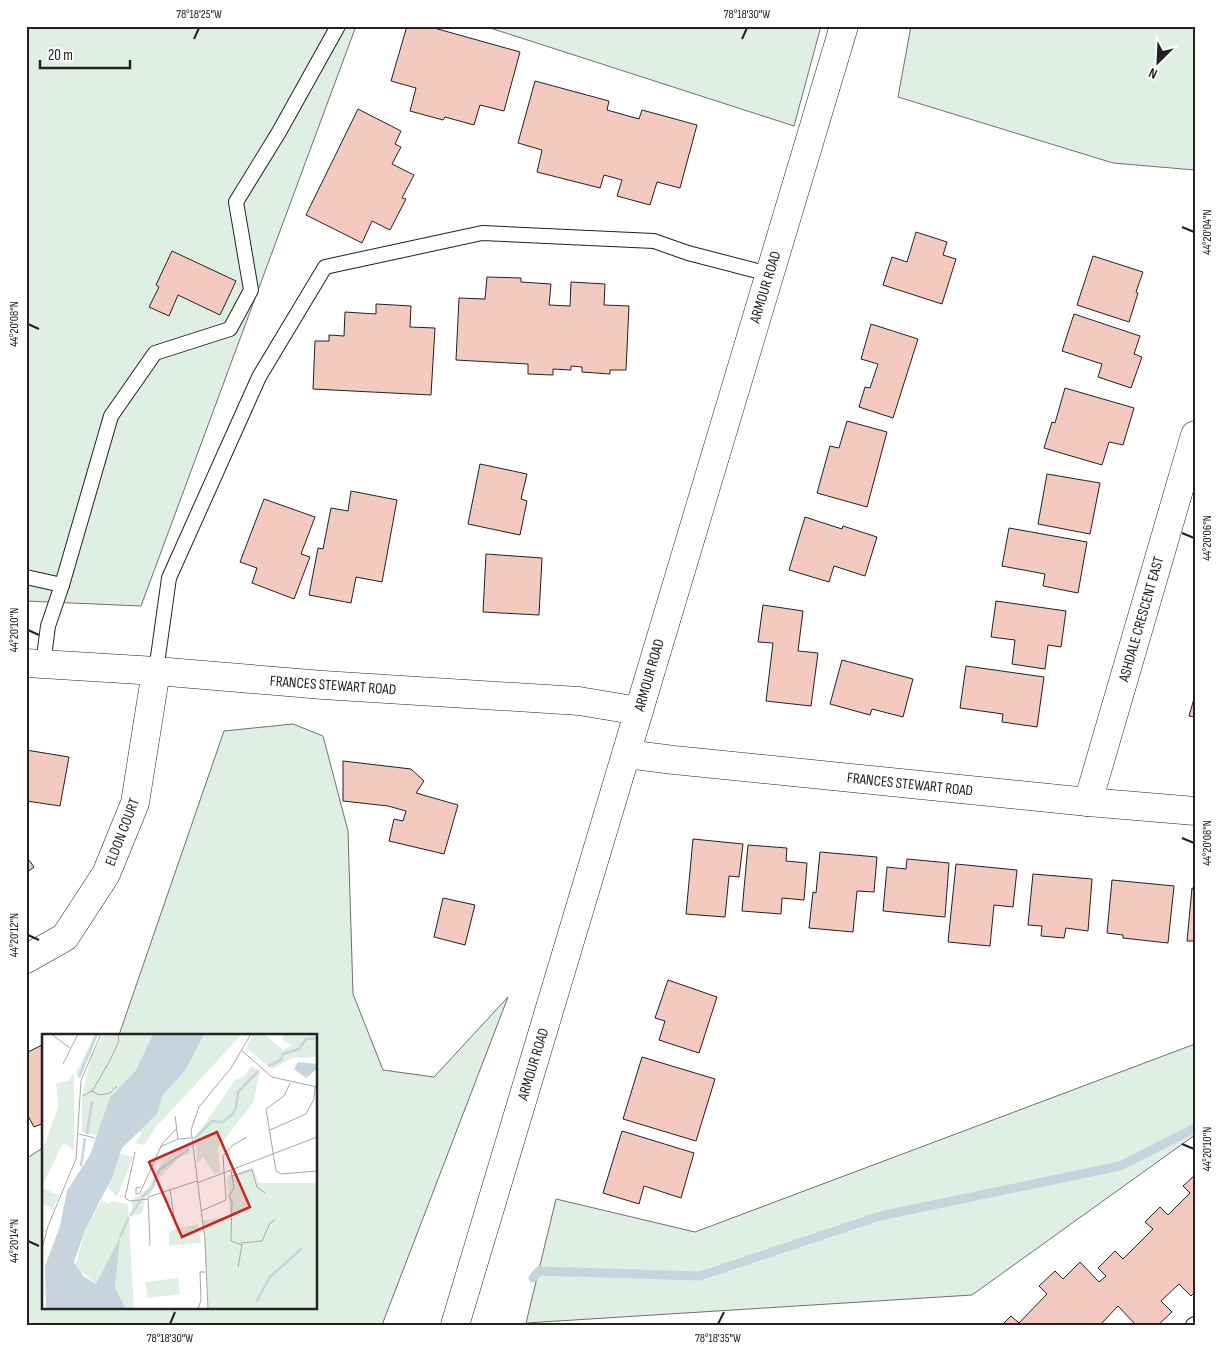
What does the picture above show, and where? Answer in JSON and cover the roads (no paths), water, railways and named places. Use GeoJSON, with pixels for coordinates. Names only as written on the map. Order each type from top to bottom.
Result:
{"type":"FeatureCollection","features":[{"type":"Feature","properties":{"kind":"street","name":"ARMOUR ROAD"},"geometry":{"type":"LineString","coordinates":[[455,1325],[844,26]]}},
{"type":"Feature","properties":{"kind":"street","name":"ASHDALE CRESCENT EAST"},"geometry":{"type":"LineString","coordinates":[[1088,802],[1195,436]]}},
{"type":"Feature","properties":{"kind":"street","name":"FRANCES STEWART ROAD"},"geometry":{"type":"LineString","coordinates":[[35,664],[578,701],[639,711]]}},
{"type":"Feature","properties":{"kind":"street","name":"ELDON COURT"},"geometry":{"type":"LineString","coordinates":[[26,959],[65,937],[106,874],[135,803],[156,671]]}},
{"type":"Feature","properties":{"kind":"street","name":"FRANCES STEWART ROAD"},"geometry":{"type":"LineString","coordinates":[[626,754],[1088,802],[1195,811]]}},
{"type":"Feature","properties":{"kind":"lane"},"geometry":{"type":"LineString","coordinates":[[35,664],[62,585],[111,416],[155,353],[230,329],[251,290],[236,202],[279,132],[338,26]]}},
{"type":"Feature","properties":{"kind":"lane"},"geometry":{"type":"LineString","coordinates":[[156,671],[169,578],[259,377],[325,267],[482,233],[654,241],[769,274]]}},
{"type":"Feature","properties":{"kind":"lane"},"geometry":{"type":"LineString","coordinates":[[26,577],[62,585]]}},
{"type":"Feature","properties":{"kind":"waterway"},"geometry":{"type":"LineString","coordinates":[[533,1278],[539,1271],[700,1276],[880,1216],[1120,1166],[1195,1128]]}}]}
